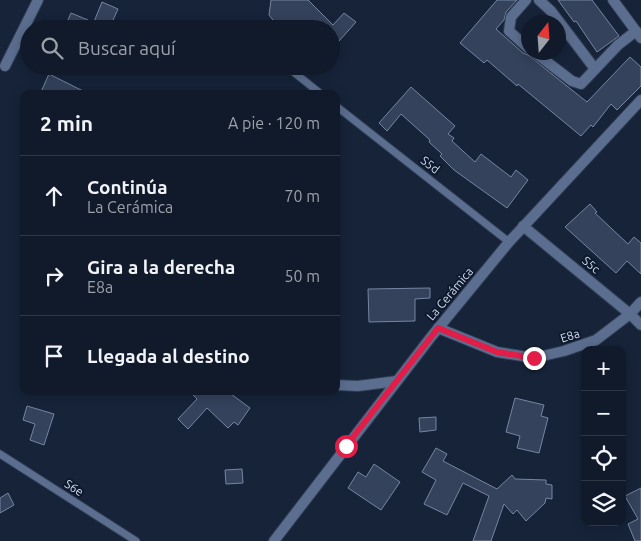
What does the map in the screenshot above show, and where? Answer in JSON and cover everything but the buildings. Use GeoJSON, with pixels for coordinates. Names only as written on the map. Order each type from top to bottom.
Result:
{"type":"FeatureCollection","features":[{"type":"Feature","properties":{"kind":"street"},"geometry":{"type":"LineString","coordinates":[[28,20],[38,0]]}},
{"type":"Feature","properties":{"kind":"street"},"geometry":{"type":"LineString","coordinates":[[521,42],[509,31],[511,18],[526,0]]}},
{"type":"Feature","properties":{"kind":"street"},"geometry":{"type":"LineString","coordinates":[[539,0],[551,10],[595,69]]}},
{"type":"Feature","properties":{"kind":"street"},"geometry":{"type":"LineString","coordinates":[[544,60],[572,81],[582,84],[618,45],[639,34],[613,0]]}},
{"type":"Feature","properties":{"kind":"street"},"geometry":{"type":"LineString","coordinates":[[5,66],[20,36]]}},
{"type":"Feature","properties":{"kind":"street","name":"La Cerámica"},"geometry":{"type":"LineString","coordinates":[[274,541],[438,328],[522,226],[641,100]]}},
{"type":"Feature","properties":{"kind":"street","name":"S5c"},"geometry":{"type":"LineString","coordinates":[[522,226],[630,314],[641,326]]}},
{"type":"Feature","properties":{"kind":"street","name":"E8a"},"geometry":{"type":"LineString","coordinates":[[438,328],[497,352],[534,358],[564,351],[596,340],[630,314],[641,302]]}},
{"type":"Feature","properties":{"kind":"street"},"geometry":{"type":"LineString","coordinates":[[340,385],[358,386],[397,381]]}},
{"type":"Feature","properties":{"kind":"lane"},"geometry":{"type":"LineString","coordinates":[[297,75],[316,90]]}},
{"type":"Feature","properties":{"kind":"lane","name":"S5d"},"geometry":{"type":"LineString","coordinates":[[340,109],[509,242]]}},
{"type":"Feature","properties":{"kind":"lane","name":"S6e"},"geometry":{"type":"LineString","coordinates":[[0,454],[136,541]]}},
{"type":"Feature","properties":{"kind":"route"},"geometry":{"type":"LineString","coordinates":[[346,446],[438,328],[497,352],[534,358]]}}]}
